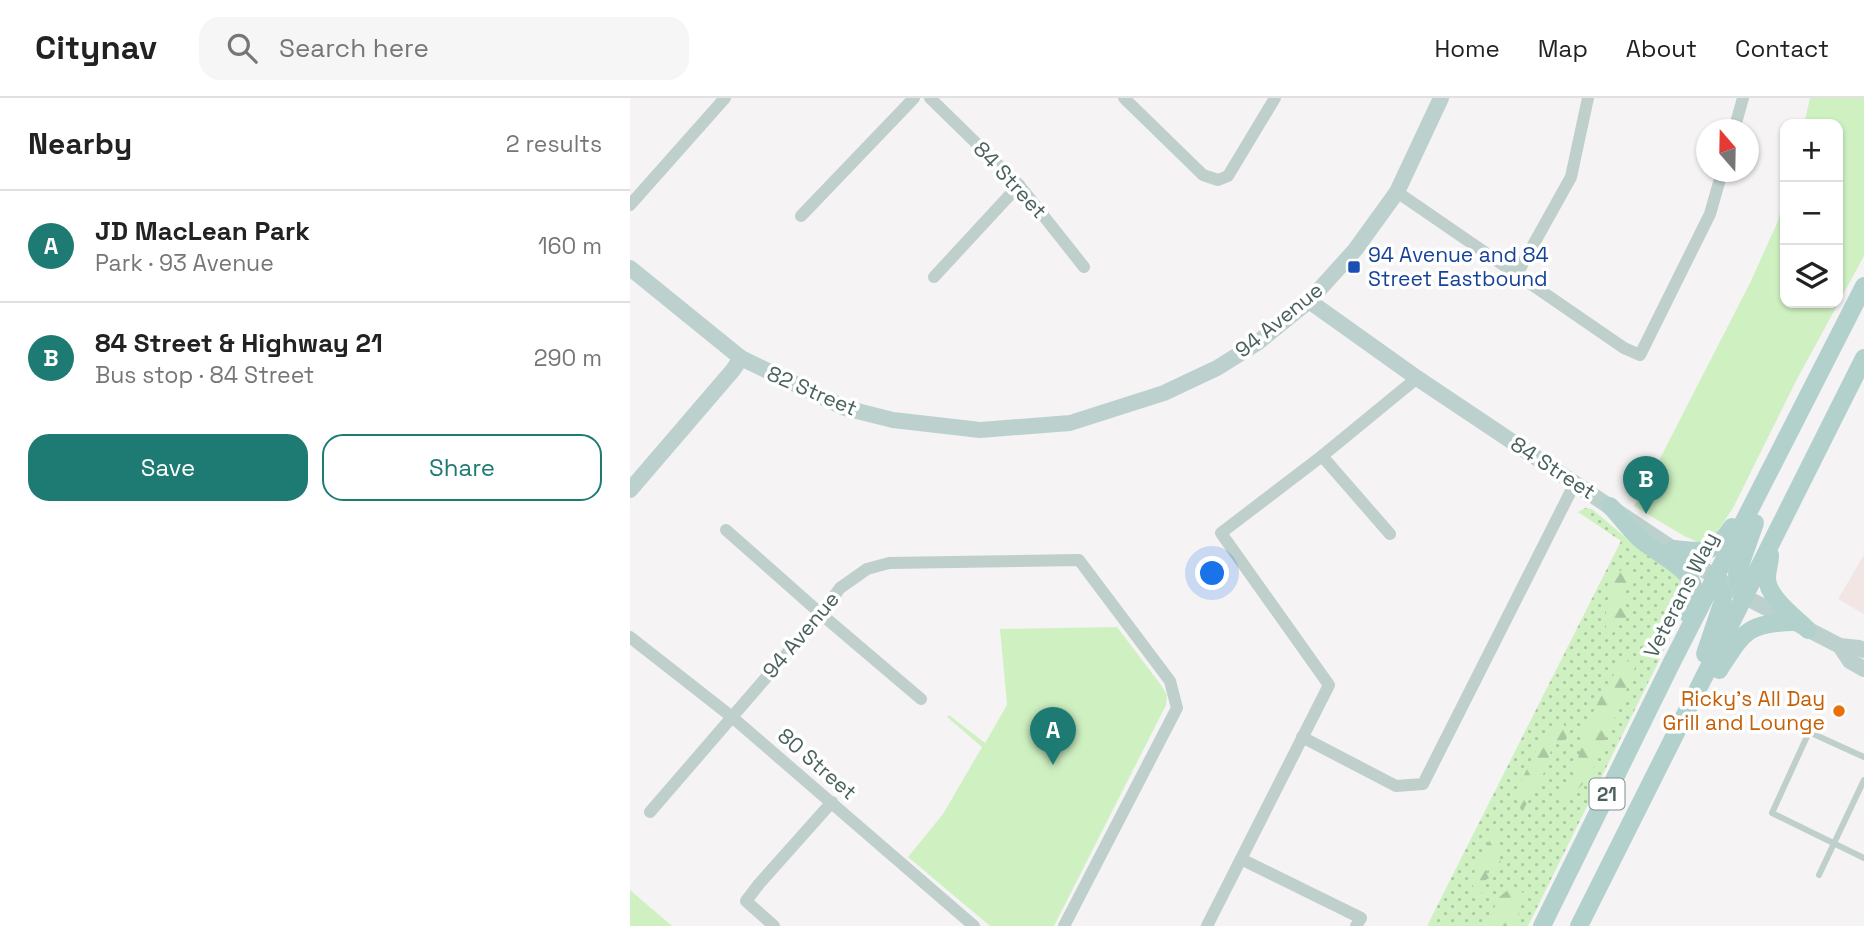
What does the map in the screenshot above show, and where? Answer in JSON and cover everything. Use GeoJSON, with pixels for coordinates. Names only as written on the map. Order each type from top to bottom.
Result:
{"type":"FeatureCollection","features":[{"type":"Feature","properties":{"kind":"main road","name":"Veterans Way"},"geometry":{"type":"LineString","coordinates":[[1542,926],[1672,662],[1864,286]]}},
{"type":"Feature","properties":{"kind":"main road","name":"21"},"geometry":{"type":"LineString","coordinates":[[1579,926],[1864,358]]}},
{"type":"Feature","properties":{"kind":"main road"},"geometry":{"type":"LineString","coordinates":[[1674,549],[1701,552],[1712,549],[1757,500]]}},
{"type":"Feature","properties":{"kind":"main road"},"geometry":{"type":"LineString","coordinates":[[1745,597],[1737,574],[1754,523],[1757,500]]}},
{"type":"Feature","properties":{"kind":"main road"},"geometry":{"type":"LineString","coordinates":[[1610,506],[1639,538],[1689,576],[1694,585],[1695,598],[1676,639],[1672,662]]}},
{"type":"Feature","properties":{"kind":"main road"},"geometry":{"type":"LineString","coordinates":[[1771,542],[1768,587],[1801,626]]}},
{"type":"Feature","properties":{"kind":"main road"},"geometry":{"type":"LineString","coordinates":[[1692,701],[1723,601],[1716,577]]}},
{"type":"Feature","properties":{"kind":"main road"},"geometry":{"type":"LineString","coordinates":[[1679,727],[1744,634],[1771,622],[1801,626]]}},
{"type":"Feature","properties":{"kind":"street"},"geometry":{"type":"LineString","coordinates":[[630,205],[724,98]]}},
{"type":"Feature","properties":{"kind":"street"},"geometry":{"type":"LineString","coordinates":[[801,216],[914,98]]}},
{"type":"Feature","properties":{"kind":"street","name":"84 Street"},"geometry":{"type":"LineString","coordinates":[[930,98],[1019,186],[1084,267]]}},
{"type":"Feature","properties":{"kind":"street"},"geometry":{"type":"LineString","coordinates":[[1124,98],[1203,175],[1218,180],[1228,176],[1275,98]]}},
{"type":"Feature","properties":{"kind":"street","name":"94 Avenue"},"geometry":{"type":"LineString","coordinates":[[1070,424],[1164,393],[1207,373],[1257,343],[1309,301],[1355,250],[1397,192],[1441,98]]}},
{"type":"Feature","properties":{"kind":"street"},"geometry":{"type":"LineString","coordinates":[[1517,274],[1571,177],[1588,98]]}},
{"type":"Feature","properties":{"kind":"street"},"geometry":{"type":"LineString","coordinates":[[1737,119],[1743,98]]}},
{"type":"Feature","properties":{"kind":"street"},"geometry":{"type":"LineString","coordinates":[[1397,192],[1624,348],[1640,355],[1710,214],[1719,182]]}},
{"type":"Feature","properties":{"kind":"street"},"geometry":{"type":"LineString","coordinates":[[934,277],[1019,186]]}},
{"type":"Feature","properties":{"kind":"street","name":"82 Street"},"geometry":{"type":"LineString","coordinates":[[630,268],[741,358],[845,408],[893,420],[981,430],[1070,424]]}},
{"type":"Feature","properties":{"kind":"street"},"geometry":{"type":"LineString","coordinates":[[1279,326],[1310,317],[1334,318],[1327,294],[1330,278]]}},
{"type":"Feature","properties":{"kind":"street","name":"84 Street"},"geometry":{"type":"LineString","coordinates":[[1309,301],[1417,378],[1745,597],[1840,646],[1864,650]]}},
{"type":"Feature","properties":{"kind":"street"},"geometry":{"type":"LineString","coordinates":[[630,490],[741,358]]}},
{"type":"Feature","properties":{"kind":"street"},"geometry":{"type":"LineString","coordinates":[[1207,926],[1329,685],[1221,533],[1322,456],[1417,378]]}},
{"type":"Feature","properties":{"kind":"street"},"geometry":{"type":"LineString","coordinates":[[1322,456],[1390,534]]}},
{"type":"Feature","properties":{"kind":"street"},"geometry":{"type":"LineString","coordinates":[[1303,737],[1396,786],[1423,784],[1575,483]]}},
{"type":"Feature","properties":{"kind":"street"},"geometry":{"type":"LineString","coordinates":[[726,530],[921,699]]}},
{"type":"Feature","properties":{"kind":"street","name":"94 Avenue"},"geometry":{"type":"LineString","coordinates":[[650,812],[821,614],[840,588],[867,569],[889,563],[1079,560],[1170,681],[1177,708],[1064,926]]}},
{"type":"Feature","properties":{"kind":"street","name":"80 Street"},"geometry":{"type":"LineString","coordinates":[[630,637],[732,717],[974,926]]}},
{"type":"Feature","properties":{"kind":"street","name":"84 Street"},"geometry":{"type":"LineString","coordinates":[[1840,646],[1850,661],[1864,669]]}},
{"type":"Feature","properties":{"kind":"street"},"geometry":{"type":"LineString","coordinates":[[774,926],[746,901],[832,802]]}},
{"type":"Feature","properties":{"kind":"street"},"geometry":{"type":"LineString","coordinates":[[1241,859],[1362,918],[1356,926]]}},
{"type":"Feature","properties":{"kind":"lane"},"geometry":{"type":"LineString","coordinates":[[1864,757],[1809,732],[1772,813],[1864,858]]}},
{"type":"Feature","properties":{"kind":"lane"},"geometry":{"type":"LineString","coordinates":[[1819,875],[1864,780]]}},
{"type":"Feature","properties":{"kind":"shaded area"},"geometry":{"type":"Polygon","coordinates":[[[1864,555],[1864,614],[1838,599],[1864,555]]]}},
{"type":"Feature","properties":{"kind":"green space"},"geometry":{"type":"Polygon","coordinates":[[[1810,98],[1864,98],[1864,256],[1843,295],[1843,119],[1805,119],[1810,98]]]}},
{"type":"Feature","properties":{"kind":"green space"},"geometry":{"type":"Polygon","coordinates":[[[1780,213],[1780,308],[1836,308],[1733,508],[1713,538],[1702,544],[1634,506],[1750,283],[1780,213]]]}},
{"type":"Feature","properties":{"kind":"green space"},"geometry":{"type":"Polygon","coordinates":[[[1585,508],[1592,509],[1625,537],[1687,581],[1684,610],[1528,926],[1427,926],[1621,541],[1578,512],[1585,508]]]}},
{"type":"Feature","properties":{"kind":"green space"},"geometry":{"type":"Polygon","coordinates":[[[1631,569],[1635,582],[1623,594],[1627,617],[1610,636],[1606,633],[1606,610],[1610,594],[1607,588],[1610,572],[1631,569]]]}},
{"type":"Feature","properties":{"kind":"green space"},"geometry":{"type":"Polygon","coordinates":[[[1117,627],[1161,685],[1167,695],[1166,705],[1054,926],[990,926],[908,857],[943,814],[982,747],[947,717],[949,715],[985,743],[1007,705],[1000,629],[1117,627]]]}},
{"type":"Feature","properties":{"kind":"green space"},"geometry":{"type":"Polygon","coordinates":[[[1625,659],[1636,667],[1589,778],[1568,799],[1562,796],[1576,770],[1583,732],[1608,683],[1625,659]]]}},
{"type":"Feature","properties":{"kind":"green space"},"geometry":{"type":"Polygon","coordinates":[[[1562,717],[1567,738],[1552,747],[1545,771],[1522,812],[1517,801],[1519,785],[1543,737],[1562,717]]]}},
{"type":"Feature","properties":{"kind":"green space"},"geometry":{"type":"Polygon","coordinates":[[[1500,831],[1502,838],[1498,846],[1501,864],[1486,872],[1489,878],[1484,881],[1480,897],[1470,881],[1493,833],[1500,831]]]}},
{"type":"Feature","properties":{"kind":"green space"},"geometry":{"type":"Polygon","coordinates":[[[1509,889],[1525,893],[1516,926],[1487,926],[1498,898],[1509,889]]]}},
{"type":"Feature","properties":{"kind":"green space"},"geometry":{"type":"Polygon","coordinates":[[[630,890],[672,926],[630,926],[630,890]]]}},
{"type":"Feature","properties":{"kind":"place","name":"94 Avenue and 84 Street Eastbound"},"geometry":{"type":"Point","coordinates":[1354,267]}},
{"type":"Feature","properties":{"kind":"place","name":"84 Street & Highway 21"},"geometry":{"type":"Point","coordinates":[1646,514]}},
{"type":"Feature","properties":{"kind":"place","name":"Ricky's All Day Grill and Lounge"},"geometry":{"type":"Point","coordinates":[1839,711]}},
{"type":"Feature","properties":{"kind":"place","name":"JD MacLean Park"},"geometry":{"type":"Point","coordinates":[1053,765]}}]}
